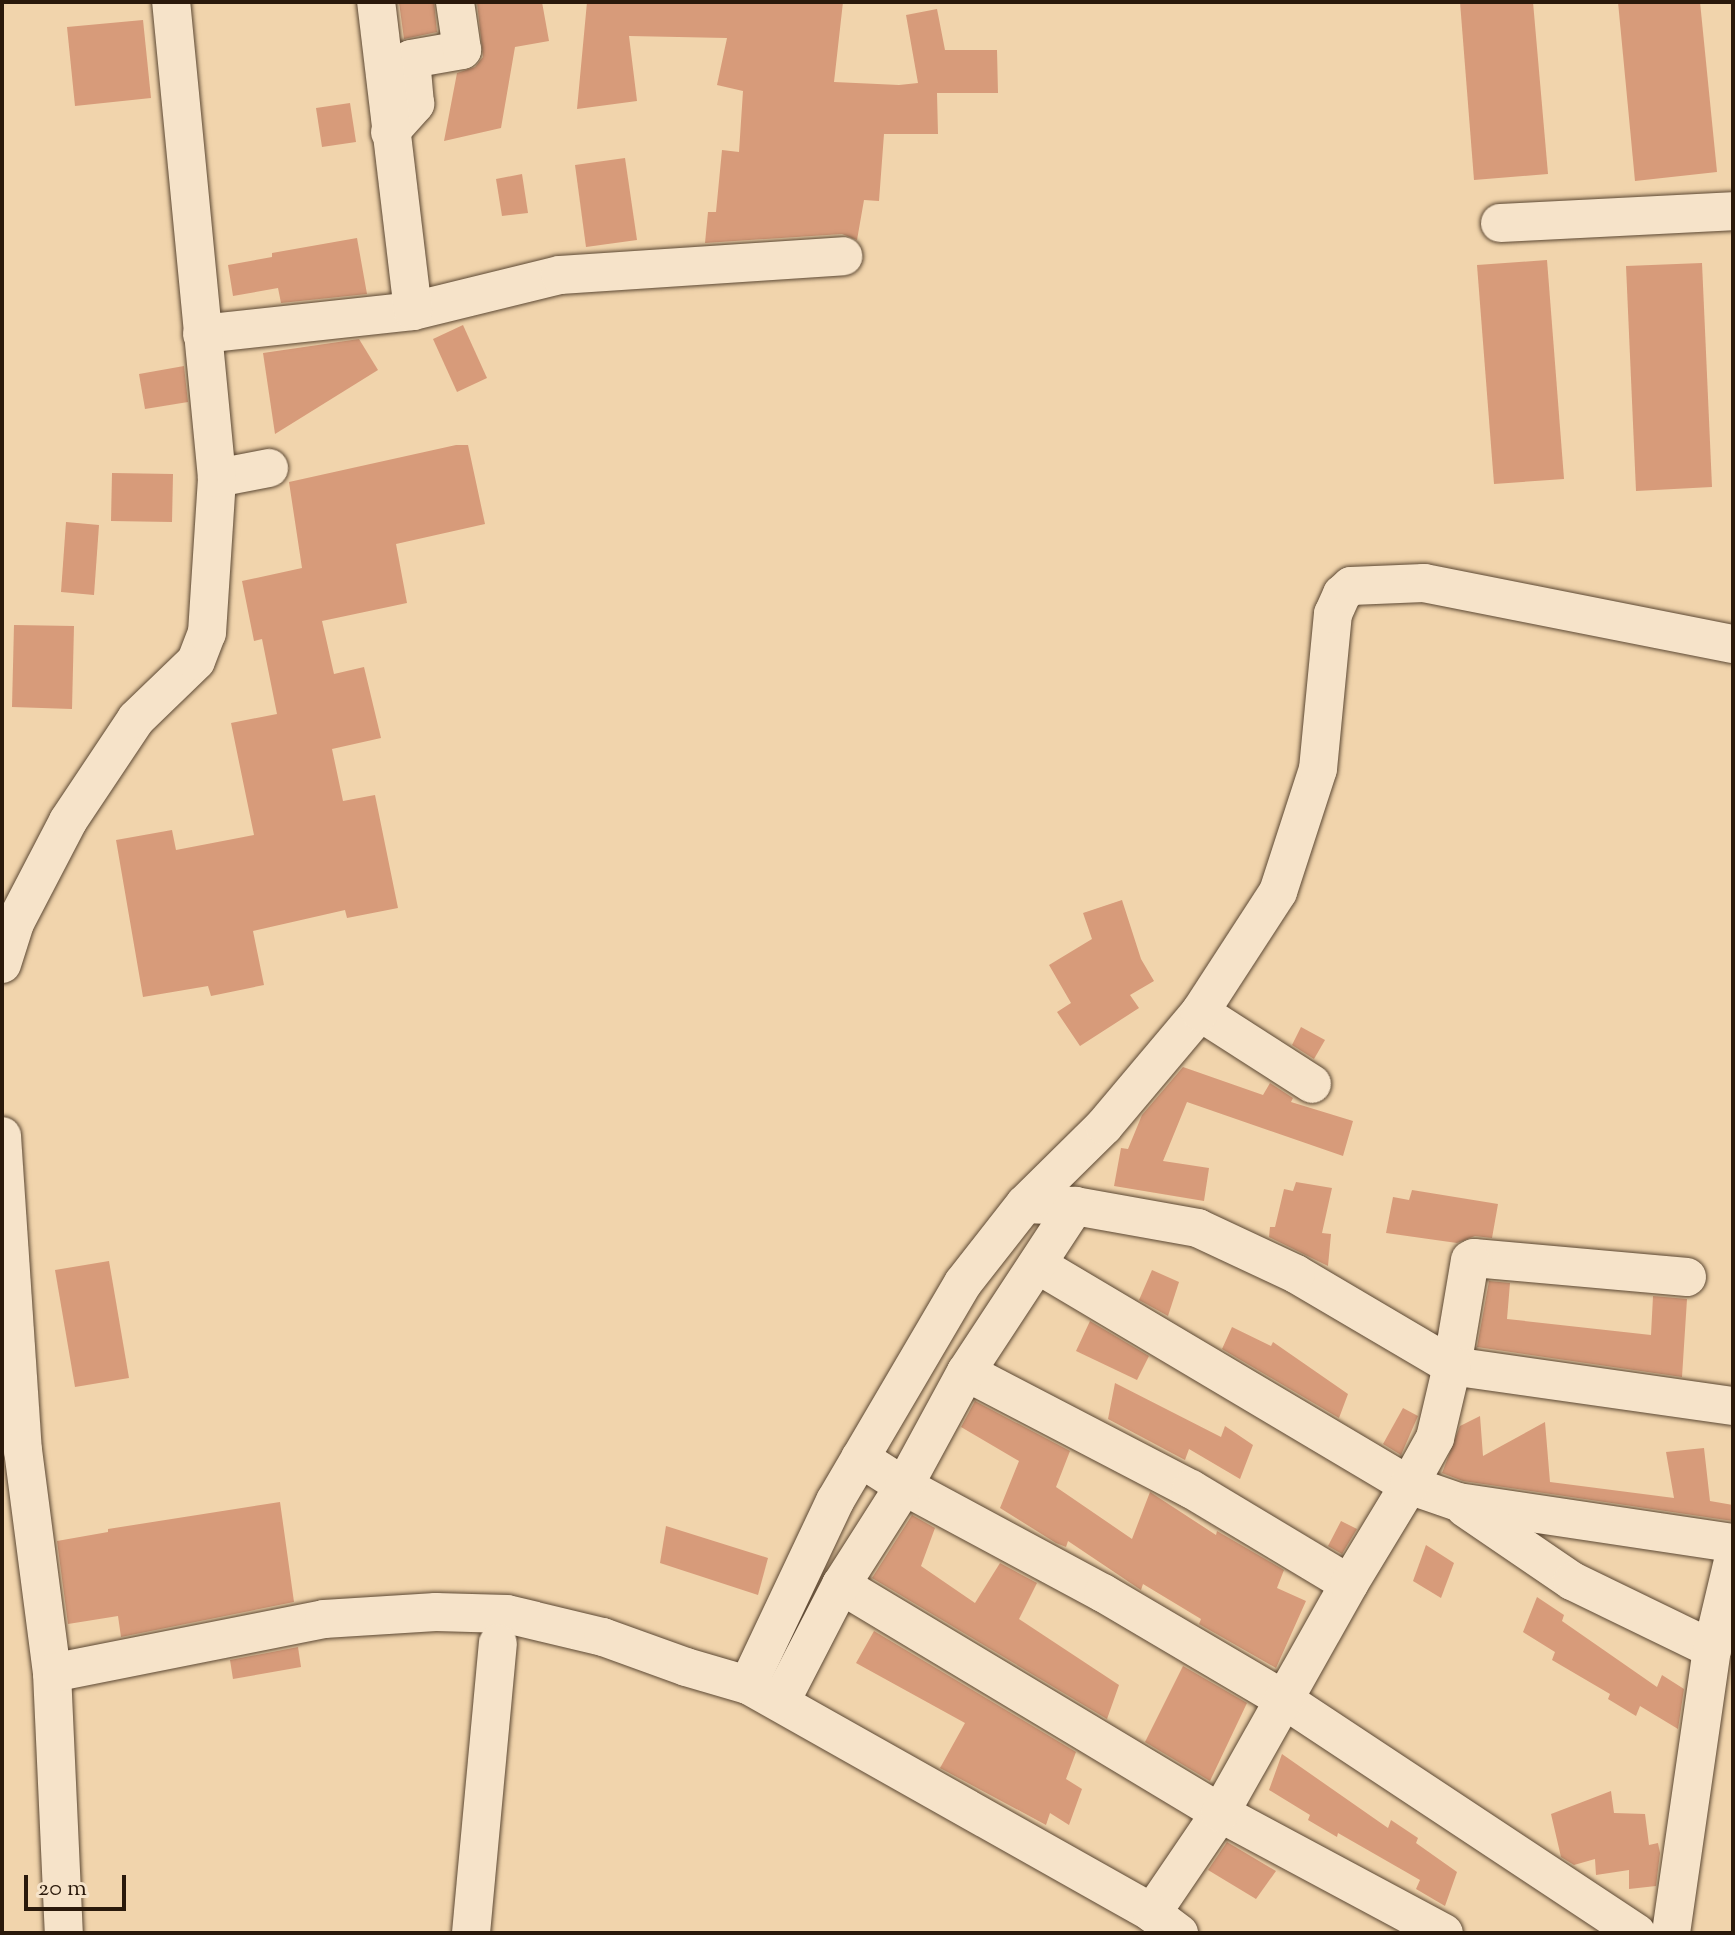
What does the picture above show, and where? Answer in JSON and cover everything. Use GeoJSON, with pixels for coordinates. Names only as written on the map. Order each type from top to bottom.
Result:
{"type":"FeatureCollection","features":[{"type":"Feature","properties":{"kind":"street"},"geometry":{"type":"LineString","coordinates":[[2,964],[15,923],[68,821],[136,719],[196,661],[207,633],[217,478],[171,2]]}},
{"type":"Feature","properties":{"kind":"street"},"geometry":{"type":"LineString","coordinates":[[376,2],[413,311]]}},
{"type":"Feature","properties":{"kind":"street"},"geometry":{"type":"LineString","coordinates":[[390,132],[415,104],[411,59],[462,50],[455,2]]}},
{"type":"Feature","properties":{"kind":"street"},"geometry":{"type":"LineString","coordinates":[[1500,223],[1733,211]]}},
{"type":"Feature","properties":{"kind":"street"},"geometry":{"type":"LineString","coordinates":[[202,334],[413,311],[560,275],[843,256]]}},
{"type":"Feature","properties":{"kind":"street"},"geometry":{"type":"LineString","coordinates":[[217,478],[269,468]]}},
{"type":"Feature","properties":{"kind":"street"},"geometry":{"type":"LineString","coordinates":[[765,1693],[835,1501],[963,1283],[1025,1204],[1104,1126],[1200,1012],[1278,892],[1318,769],[1333,614],[1342,594],[1351,586],[1424,583],[1733,644]]}},
{"type":"Feature","properties":{"kind":"street"},"geometry":{"type":"LineString","coordinates":[[1200,1012],[1312,1084]]}},
{"type":"Feature","properties":{"kind":"street"},"geometry":{"type":"LineString","coordinates":[[2,1136],[23,1450],[52,1673],[64,1933]]}},
{"type":"Feature","properties":{"kind":"street"},"geometry":{"type":"LineString","coordinates":[[1025,1204],[1075,1206],[1198,1228],[1296,1274],[1452,1366],[1733,1406]]}},
{"type":"Feature","properties":{"kind":"street"},"geometry":{"type":"LineString","coordinates":[[765,1693],[841,1585],[904,1486],[966,1372],[1075,1206]]}},
{"type":"Feature","properties":{"kind":"street"},"geometry":{"type":"LineString","coordinates":[[52,1673],[324,1619],[436,1612],[507,1614],[576,1630],[765,1693],[1166,1923],[1220,1813],[1283,1699],[1435,1438],[1452,1366],[1470,1260],[1687,1277]]}},
{"type":"Feature","properties":{"kind":"street"},"geometry":{"type":"LineString","coordinates":[[1038,1265],[1409,1485],[1458,1502],[1733,1543]]}},
{"type":"Feature","properties":{"kind":"street"},"geometry":{"type":"LineString","coordinates":[[966,1372],[1191,1489],[1349,1584]]}},
{"type":"Feature","properties":{"kind":"street"},"geometry":{"type":"LineString","coordinates":[[860,1458],[904,1486],[1103,1593],[1283,1699],[1637,1933]]}},
{"type":"Feature","properties":{"kind":"street"},"geometry":{"type":"LineString","coordinates":[[1458,1502],[1572,1581],[1712,1649]]}},
{"type":"Feature","properties":{"kind":"street"},"geometry":{"type":"LineString","coordinates":[[1671,1933],[1712,1649],[1733,1561]]}},
{"type":"Feature","properties":{"kind":"street"},"geometry":{"type":"LineString","coordinates":[[841,1585],[1220,1813],[1444,1933]]}},
{"type":"Feature","properties":{"kind":"street"},"geometry":{"type":"LineString","coordinates":[[471,1933],[498,1643]]}},
{"type":"Feature","properties":{"kind":"building"},"geometry":{"type":"Polygon","coordinates":[[[399,2],[434,2],[437,32],[404,39],[399,2]]]}},
{"type":"Feature","properties":{"kind":"building"},"geometry":{"type":"Polygon","coordinates":[[[477,2],[542,2],[549,41],[515,47],[501,128],[444,141],[457,73],[475,67],[483,57],[477,2]]]}},
{"type":"Feature","properties":{"kind":"building"},"geometry":{"type":"Polygon","coordinates":[[[587,2],[843,2],[834,82],[899,85],[918,83],[906,15],[937,9],[945,50],[997,50],[998,93],[937,93],[938,134],[884,134],[879,201],[864,200],[857,240],[842,234],[705,243],[708,212],[716,212],[722,150],[739,152],[743,91],[717,85],[727,38],[629,36],[637,101],[577,109],[587,2]]]}},
{"type":"Feature","properties":{"kind":"building"},"geometry":{"type":"Polygon","coordinates":[[[1460,2],[1533,2],[1548,174],[1474,180],[1460,2]]]}},
{"type":"Feature","properties":{"kind":"building"},"geometry":{"type":"Polygon","coordinates":[[[1618,2],[1700,2],[1717,172],[1635,181],[1618,2]]]}},
{"type":"Feature","properties":{"kind":"building"},"geometry":{"type":"Polygon","coordinates":[[[143,20],[151,98],[75,106],[67,27],[143,20]]]}},
{"type":"Feature","properties":{"kind":"building"},"geometry":{"type":"Polygon","coordinates":[[[350,103],[356,142],[322,147],[316,108],[350,103]]]}},
{"type":"Feature","properties":{"kind":"building"},"geometry":{"type":"Polygon","coordinates":[[[625,158],[637,240],[586,247],[575,165],[625,158]]]}},
{"type":"Feature","properties":{"kind":"building"},"geometry":{"type":"Polygon","coordinates":[[[522,174],[528,213],[502,216],[496,179],[522,174]]]}},
{"type":"Feature","properties":{"kind":"building"},"geometry":{"type":"Polygon","coordinates":[[[357,238],[367,294],[281,303],[278,288],[233,296],[228,265],[272,257],[272,253],[357,238]]]}},
{"type":"Feature","properties":{"kind":"building"},"geometry":{"type":"Polygon","coordinates":[[[1547,260],[1564,479],[1494,484],[1477,265],[1547,260]]]}},
{"type":"Feature","properties":{"kind":"building"},"geometry":{"type":"Polygon","coordinates":[[[1702,263],[1712,487],[1636,491],[1626,266],[1702,263]]]}},
{"type":"Feature","properties":{"kind":"building"},"geometry":{"type":"Polygon","coordinates":[[[463,325],[487,378],[457,392],[433,339],[463,325]]]}},
{"type":"Feature","properties":{"kind":"building"},"geometry":{"type":"Polygon","coordinates":[[[359,339],[378,370],[275,434],[263,353],[359,339]]]}},
{"type":"Feature","properties":{"kind":"building"},"geometry":{"type":"Polygon","coordinates":[[[184,366],[188,402],[145,409],[139,374],[184,366]]]}},
{"type":"Feature","properties":{"kind":"building"},"geometry":{"type":"Polygon","coordinates":[[[456,445],[468,445],[485,524],[396,544],[407,603],[322,621],[334,674],[364,667],[381,738],[332,749],[343,801],[375,795],[398,908],[347,918],[345,910],[253,931],[264,985],[211,996],[208,986],[143,997],[116,840],[172,830],[176,850],[254,835],[231,723],[277,714],[262,639],[254,641],[242,581],[302,568],[289,482],[456,445]]]}},
{"type":"Feature","properties":{"kind":"building"},"geometry":{"type":"Polygon","coordinates":[[[112,473],[173,474],[172,522],[111,521],[112,473]]]}},
{"type":"Feature","properties":{"kind":"building"},"geometry":{"type":"Polygon","coordinates":[[[66,522],[99,525],[94,595],[61,592],[66,522]]]}},
{"type":"Feature","properties":{"kind":"building"},"geometry":{"type":"Polygon","coordinates":[[[14,625],[74,626],[72,709],[12,707],[14,625]]]}},
{"type":"Feature","properties":{"kind":"building"},"geometry":{"type":"Polygon","coordinates":[[[1122,900],[1141,959],[1154,981],[1130,995],[1139,1008],[1080,1046],[1057,1012],[1071,1003],[1049,965],[1092,939],[1083,913],[1122,900]]]}},
{"type":"Feature","properties":{"kind":"building"},"geometry":{"type":"Polygon","coordinates":[[[1301,1027],[1325,1040],[1314,1059],[1292,1045],[1301,1027]]]}},
{"type":"Feature","properties":{"kind":"building"},"geometry":{"type":"Polygon","coordinates":[[[1183,1067],[1263,1095],[1270,1083],[1293,1098],[1291,1102],[1353,1121],[1343,1156],[1187,1102],[1163,1161],[1209,1168],[1204,1201],[1114,1186],[1121,1148],[1128,1149],[1142,1115],[1183,1067]]]}},
{"type":"Feature","properties":{"kind":"building"},"geometry":{"type":"Polygon","coordinates":[[[1296,1182],[1332,1188],[1322,1233],[1331,1234],[1328,1266],[1269,1237],[1270,1227],[1275,1227],[1284,1189],[1293,1191],[1296,1182]]]}},
{"type":"Feature","properties":{"kind":"building"},"geometry":{"type":"Polygon","coordinates":[[[1412,1190],[1498,1204],[1492,1238],[1475,1236],[1457,1243],[1386,1233],[1393,1197],[1409,1200],[1412,1190]]]}},
{"type":"Feature","properties":{"kind":"building"},"geometry":{"type":"Polygon","coordinates":[[[109,1261],[129,1378],[75,1387],[55,1270],[109,1261]]]}},
{"type":"Feature","properties":{"kind":"building"},"geometry":{"type":"Polygon","coordinates":[[[1152,1270],[1179,1282],[1168,1316],[1139,1300],[1152,1270]]]}},
{"type":"Feature","properties":{"kind":"building"},"geometry":{"type":"Polygon","coordinates":[[[1489,1281],[1510,1283],[1507,1319],[1651,1335],[1653,1296],[1687,1299],[1682,1377],[1477,1347],[1489,1281]]]}},
{"type":"Feature","properties":{"kind":"building"},"geometry":{"type":"Polygon","coordinates":[[[1090,1321],[1149,1356],[1137,1380],[1076,1351],[1090,1321]]]}},
{"type":"Feature","properties":{"kind":"building"},"geometry":{"type":"Polygon","coordinates":[[[1232,1327],[1271,1346],[1273,1342],[1348,1394],[1339,1418],[1222,1349],[1232,1327]]]}},
{"type":"Feature","properties":{"kind":"building"},"geometry":{"type":"Polygon","coordinates":[[[1115,1383],[1221,1437],[1225,1426],[1253,1445],[1240,1479],[1189,1449],[1185,1460],[1108,1419],[1115,1383]]]}},
{"type":"Feature","properties":{"kind":"building"},"geometry":{"type":"Polygon","coordinates":[[[975,1401],[1070,1451],[1056,1487],[1132,1539],[1150,1492],[1216,1535],[1217,1531],[1284,1570],[1277,1588],[1306,1601],[1276,1668],[1199,1624],[1201,1619],[1143,1584],[1141,1590],[1068,1541],[1066,1547],[1056,1543],[1000,1508],[1019,1461],[961,1427],[975,1401]]]}},
{"type":"Feature","properties":{"kind":"building"},"geometry":{"type":"Polygon","coordinates":[[[1403,1408],[1418,1416],[1401,1455],[1383,1444],[1403,1408]]]}},
{"type":"Feature","properties":{"kind":"building"},"geometry":{"type":"Polygon","coordinates":[[[1480,1416],[1483,1456],[1545,1422],[1550,1482],[1674,1498],[1666,1452],[1704,1448],[1710,1501],[1733,1505],[1733,1521],[1463,1481],[1442,1473],[1460,1426],[1480,1416]]]}},
{"type":"Feature","properties":{"kind":"building"},"geometry":{"type":"Polygon","coordinates":[[[280,1502],[294,1602],[121,1637],[118,1616],[68,1624],[57,1541],[108,1532],[108,1529],[280,1502]]]}},
{"type":"Feature","properties":{"kind":"building"},"geometry":{"type":"Polygon","coordinates":[[[912,1515],[935,1528],[921,1566],[975,1603],[1000,1563],[1037,1583],[1019,1619],[1119,1685],[1107,1719],[872,1578],[912,1515]]]}},
{"type":"Feature","properties":{"kind":"building"},"geometry":{"type":"Polygon","coordinates":[[[1341,1521],[1357,1529],[1342,1554],[1328,1546],[1341,1521]]]}},
{"type":"Feature","properties":{"kind":"building"},"geometry":{"type":"Polygon","coordinates":[[[666,1526],[768,1558],[758,1595],[660,1563],[666,1526]]]}},
{"type":"Feature","properties":{"kind":"building"},"geometry":{"type":"Polygon","coordinates":[[[1426,1545],[1454,1563],[1441,1598],[1413,1581],[1426,1545]]]}},
{"type":"Feature","properties":{"kind":"building"},"geometry":{"type":"Polygon","coordinates":[[[1537,1597],[1564,1615],[1562,1621],[1657,1687],[1662,1675],[1684,1689],[1678,1729],[1640,1706],[1636,1716],[1608,1699],[1610,1694],[1552,1660],[1555,1652],[1523,1632],[1537,1597]]]}},
{"type":"Feature","properties":{"kind":"building"},"geometry":{"type":"Polygon","coordinates":[[[874,1631],[1076,1752],[1066,1779],[1082,1789],[1069,1825],[1050,1813],[1046,1825],[940,1768],[965,1723],[856,1663],[874,1631]]]}},
{"type":"Feature","properties":{"kind":"building"},"geometry":{"type":"Polygon","coordinates":[[[298,1647],[301,1667],[233,1679],[230,1660],[298,1647]]]}},
{"type":"Feature","properties":{"kind":"building"},"geometry":{"type":"Polygon","coordinates":[[[1183,1666],[1247,1703],[1210,1781],[1145,1742],[1183,1666]]]}},
{"type":"Feature","properties":{"kind":"building"},"geometry":{"type":"Polygon","coordinates":[[[1282,1754],[1388,1828],[1391,1820],[1418,1838],[1416,1843],[1457,1872],[1445,1906],[1416,1889],[1420,1880],[1338,1833],[1337,1837],[1308,1820],[1310,1815],[1269,1790],[1282,1754]]]}},
{"type":"Feature","properties":{"kind":"building"},"geometry":{"type":"Polygon","coordinates":[[[1611,1791],[1614,1813],[1645,1814],[1649,1845],[1658,1843],[1660,1853],[1656,1886],[1629,1889],[1629,1870],[1596,1875],[1595,1859],[1574,1865],[1561,1857],[1551,1814],[1611,1791]]]}},
{"type":"Feature","properties":{"kind":"building"},"geometry":{"type":"Polygon","coordinates":[[[1227,1842],[1276,1871],[1256,1899],[1208,1870],[1227,1842]]]}}]}
